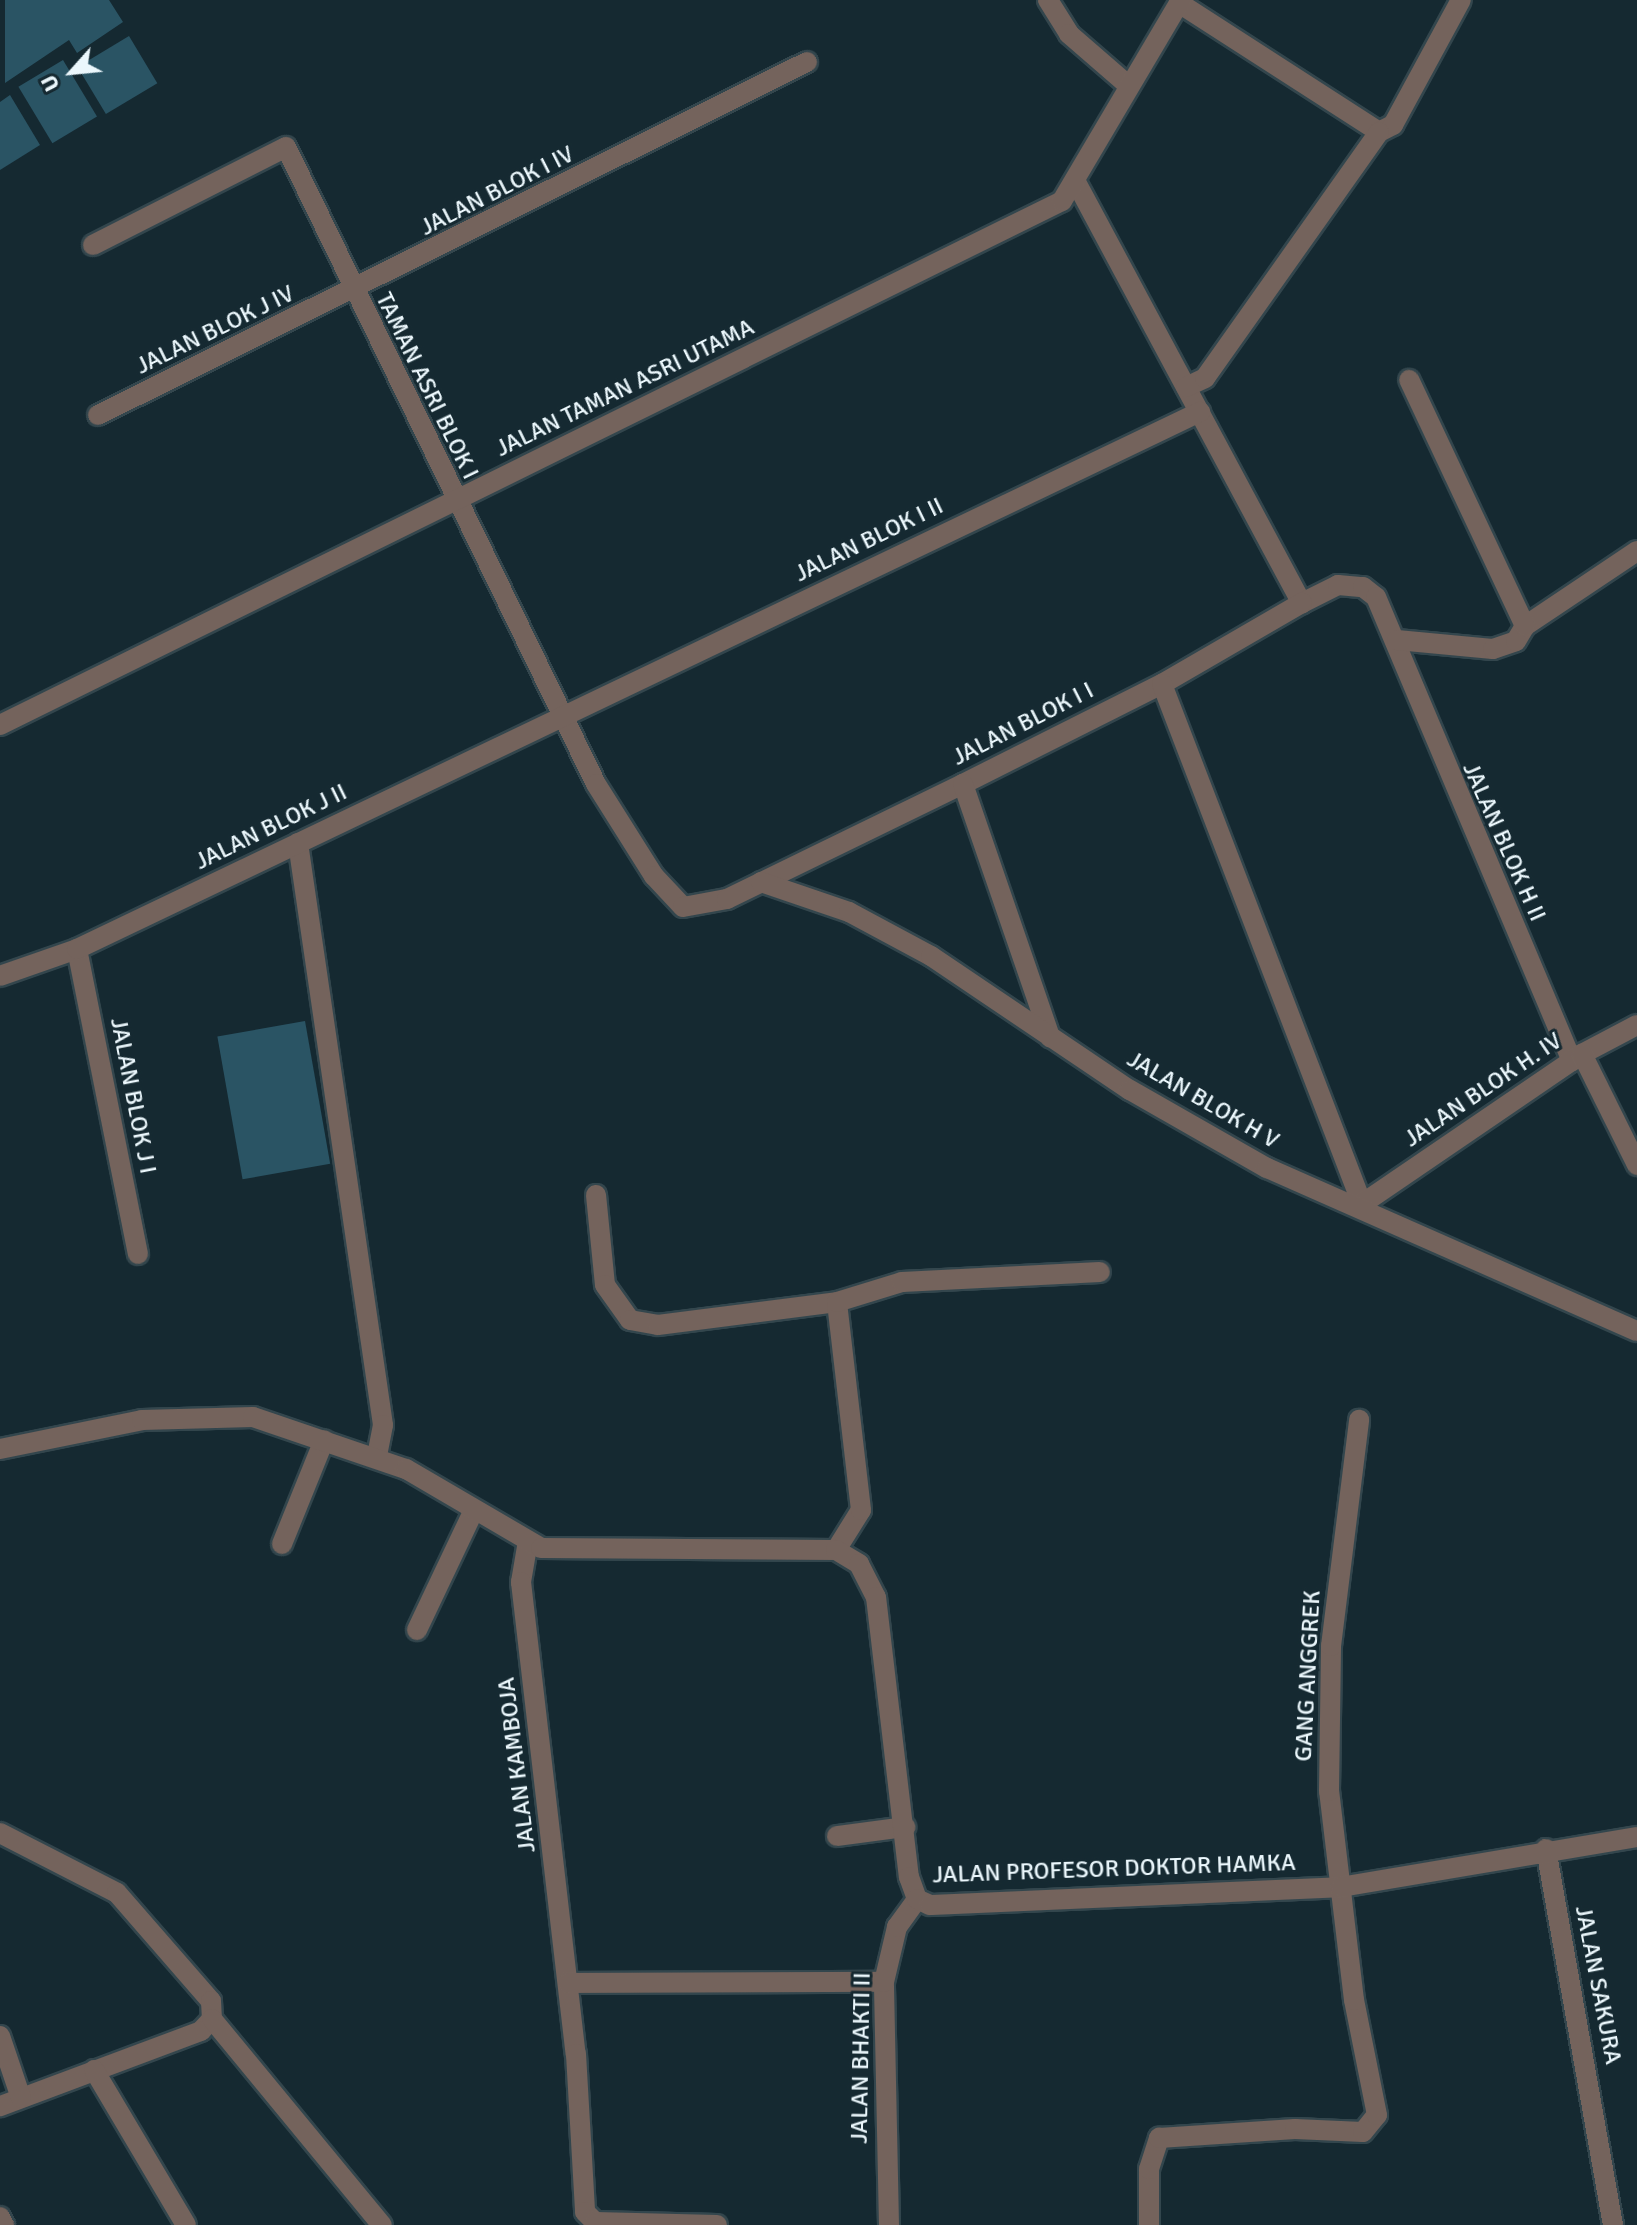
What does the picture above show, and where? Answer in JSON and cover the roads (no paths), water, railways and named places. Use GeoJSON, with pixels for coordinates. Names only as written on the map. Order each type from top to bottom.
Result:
{"type":"FeatureCollection","features":[{"type":"Feature","properties":{"kind":"street"},"geometry":{"type":"LineString","coordinates":[[1048,0],[1069,34],[1129,86]]}},
{"type":"Feature","properties":{"kind":"street"},"geometry":{"type":"LineString","coordinates":[[1186,387],[1205,378],[1386,128],[1461,0]]}},
{"type":"Feature","properties":{"kind":"street"},"geometry":{"type":"LineString","coordinates":[[1180,2],[1386,128]]}},
{"type":"Feature","properties":{"kind":"street","name":"JALAN TAMAN ASRI UTAMA"},"geometry":{"type":"LineString","coordinates":[[0,725],[1062,201],[1077,184],[1129,86],[1180,2]]}},
{"type":"Feature","properties":{"kind":"street","name":"JALAN BLOK I IV"},"geometry":{"type":"LineString","coordinates":[[354,293],[807,62]]}},
{"type":"Feature","properties":{"kind":"street"},"geometry":{"type":"LineString","coordinates":[[93,245],[286,147],[354,293]]}},
{"type":"Feature","properties":{"kind":"street"},"geometry":{"type":"LineString","coordinates":[[1077,184],[1302,603]]}},
{"type":"Feature","properties":{"kind":"street","name":"JALAN BLOK J IV"},"geometry":{"type":"LineString","coordinates":[[98,415],[354,293]]}},
{"type":"Feature","properties":{"kind":"street","name":"TAMAN ASRI BLOK I"},"geometry":{"type":"LineString","coordinates":[[354,293],[562,717]]}},
{"type":"Feature","properties":{"kind":"street"},"geometry":{"type":"LineString","coordinates":[[1409,380],[1525,626]]}},
{"type":"Feature","properties":{"kind":"street","name":"JALAN BLOK I II"},"geometry":{"type":"LineString","coordinates":[[562,717],[1200,412]]}},
{"type":"Feature","properties":{"kind":"street"},"geometry":{"type":"LineString","coordinates":[[1397,640],[1493,649],[1516,641],[1525,626],[1637,551]]}},
{"type":"Feature","properties":{"kind":"street","name":"JALAN BLOK H II"},"geometry":{"type":"LineString","coordinates":[[1302,603],[1338,585],[1363,587],[1376,597],[1397,640],[1427,731],[1577,1057],[1637,1165]]}},
{"type":"Feature","properties":{"kind":"street","name":"JALAN BLOK I I"},"geometry":{"type":"LineString","coordinates":[[562,717],[654,876],[683,907],[704,907],[963,784],[1162,684],[1302,603]]}},
{"type":"Feature","properties":{"kind":"street"},"geometry":{"type":"LineString","coordinates":[[1162,684],[1362,1204]]}},
{"type":"Feature","properties":{"kind":"street","name":"JALAN BLOK J II"},"geometry":{"type":"LineString","coordinates":[[0,976],[77,949],[562,717]]}},
{"type":"Feature","properties":{"kind":"street"},"geometry":{"type":"LineString","coordinates":[[963,784],[1050,1037]]}},
{"type":"Feature","properties":{"kind":"street"},"geometry":{"type":"LineString","coordinates":[[298,843],[383,1425],[377,1456]]}},
{"type":"Feature","properties":{"kind":"street","name":"JALAN BLOK H V"},"geometry":{"type":"LineString","coordinates":[[761,882],[849,912],[918,949],[1050,1037],[1267,1168],[1362,1204],[1637,1331]]}},
{"type":"Feature","properties":{"kind":"street","name":"JALAN BLOK J I"},"geometry":{"type":"LineString","coordinates":[[77,949],[138,1254]]}},
{"type":"Feature","properties":{"kind":"street","name":"JALAN BLOK H. IV"},"geometry":{"type":"LineString","coordinates":[[1362,1204],[1577,1057],[1637,1025]]}},
{"type":"Feature","properties":{"kind":"street"},"geometry":{"type":"LineString","coordinates":[[596,1195],[605,1285],[630,1320],[658,1325],[837,1302],[902,1282],[1100,1272]]}},
{"type":"Feature","properties":{"kind":"street"},"geometry":{"type":"LineString","coordinates":[[0,1449],[142,1420],[253,1417],[377,1456],[528,1541],[562,1551],[836,1550],[861,1510],[837,1302]]}},
{"type":"Feature","properties":{"kind":"street","name":"GANG ANGGREK"},"geometry":{"type":"LineString","coordinates":[[1149,2225],[1149,2169],[1159,2138],[1363,2132],[1372,2126],[1377,2115],[1329,1791],[1331,1646],[1359,1420]]}},
{"type":"Feature","properties":{"kind":"street"},"geometry":{"type":"LineString","coordinates":[[282,1544],[324,1440]]}},
{"type":"Feature","properties":{"kind":"street"},"geometry":{"type":"LineString","coordinates":[[417,1630],[473,1512]]}},
{"type":"Feature","properties":{"kind":"street","name":"JALAN KAMBOJA"},"geometry":{"type":"LineString","coordinates":[[528,1541],[521,1582],[568,1983],[589,2219],[717,2225]]}},
{"type":"Feature","properties":{"kind":"street","name":"JALAN PROFESOR DOKTOR HAMKA"},"geometry":{"type":"LineString","coordinates":[[836,1550],[859,1564],[876,1597],[917,1899],[939,1906],[1341,1887],[1546,1849],[1637,1837]]}},
{"type":"Feature","properties":{"kind":"street"},"geometry":{"type":"LineString","coordinates":[[837,1836],[905,1827]]}},
{"type":"Feature","properties":{"kind":"street"},"geometry":{"type":"LineString","coordinates":[[0,1833],[117,1893],[211,2001],[212,2019],[382,2225]]}},
{"type":"Feature","properties":{"kind":"street","name":"JALAN SAKURA"},"geometry":{"type":"LineString","coordinates":[[1546,1849],[1613,2225]]}},
{"type":"Feature","properties":{"kind":"street","name":"JALAN BHAKTI II"},"geometry":{"type":"LineString","coordinates":[[889,2225],[884,1982],[897,1927],[917,1899]]}},
{"type":"Feature","properties":{"kind":"street"},"geometry":{"type":"LineString","coordinates":[[568,1983],[884,1982]]}},
{"type":"Feature","properties":{"kind":"street"},"geometry":{"type":"LineString","coordinates":[[0,2106],[201,2031],[212,2019]]}},
{"type":"Feature","properties":{"kind":"street"},"geometry":{"type":"LineString","coordinates":[[0,2036],[21,2098]]}},
{"type":"Feature","properties":{"kind":"street"},"geometry":{"type":"LineString","coordinates":[[94,2070],[186,2225]]}},
{"type":"Feature","properties":{"kind":"street"},"geometry":{"type":"LineString","coordinates":[[0,2217],[4,2225]]}}]}
